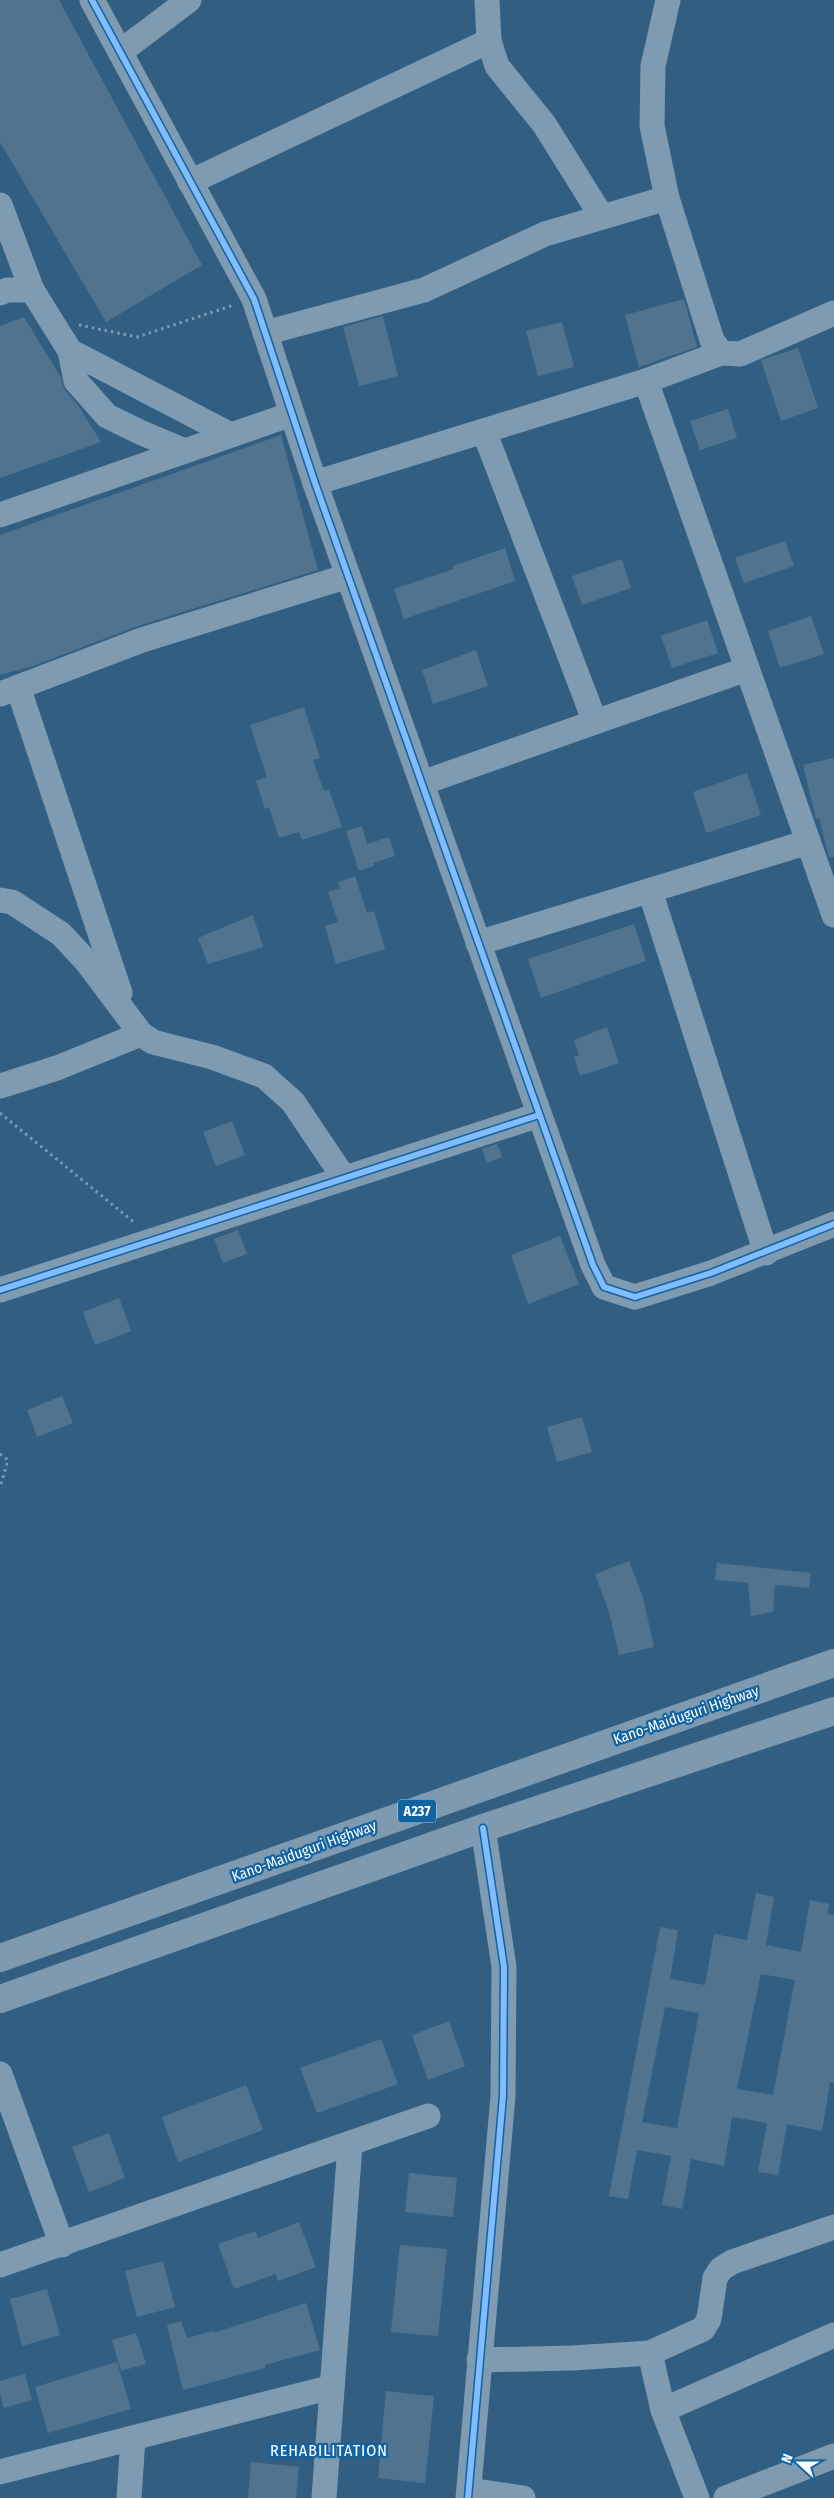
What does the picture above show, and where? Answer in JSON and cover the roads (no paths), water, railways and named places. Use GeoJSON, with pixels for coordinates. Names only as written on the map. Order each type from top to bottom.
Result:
{"type":"FeatureCollection","features":[{"type":"Feature","properties":{"kind":"highway","name":"Kano-Maiduguri Highway"},"geometry":{"type":"LineString","coordinates":[[0,1958],[834,1663]]}},
{"type":"Feature","properties":{"kind":"highway","name":"A237"},"geometry":{"type":"LineString","coordinates":[[0,1999],[483,1828],[834,1711]]}},
{"type":"Feature","properties":{"kind":"street"},"geometry":{"type":"LineString","coordinates":[[92,0],[254,299],[315,483],[593,1265],[604,1287],[635,1297],[712,1273],[766,1253],[834,1224]]}},
{"type":"Feature","properties":{"kind":"street"},"geometry":{"type":"LineString","coordinates":[[120,52],[189,0]]}},
{"type":"Feature","properties":{"kind":"street"},"geometry":{"type":"LineString","coordinates":[[487,0],[490,41],[498,66],[544,124],[602,218]]}},
{"type":"Feature","properties":{"kind":"street"},"geometry":{"type":"LineString","coordinates":[[668,0],[653,66],[652,126],[668,198],[712,340],[721,353]]}},
{"type":"Feature","properties":{"kind":"street"},"geometry":{"type":"LineString","coordinates":[[190,182],[490,41]]}},
{"type":"Feature","properties":{"kind":"street"},"geometry":{"type":"LineString","coordinates":[[265,333],[424,290],[545,234],[668,198]]}},
{"type":"Feature","properties":{"kind":"street"},"geometry":{"type":"LineString","coordinates":[[0,205],[32,290],[70,351],[76,381],[107,416],[186,451]]}},
{"type":"Feature","properties":{"kind":"street"},"geometry":{"type":"LineString","coordinates":[[0,293],[7,290],[32,290]]}},
{"type":"Feature","properties":{"kind":"street"},"geometry":{"type":"LineString","coordinates":[[315,483],[646,381],[721,353],[740,354],[834,313]]}},
{"type":"Feature","properties":{"kind":"street"},"geometry":{"type":"LineString","coordinates":[[70,351],[231,435]]}},
{"type":"Feature","properties":{"kind":"street"},"geometry":{"type":"LineString","coordinates":[[646,381],[834,915]]}},
{"type":"Feature","properties":{"kind":"street"},"geometry":{"type":"LineString","coordinates":[[0,516],[292,414]]}},
{"type":"Feature","properties":{"kind":"street"},"geometry":{"type":"LineString","coordinates":[[484,431],[595,722]]}},
{"type":"Feature","properties":{"kind":"street"},"geometry":{"type":"LineString","coordinates":[[134,1024],[9,691],[142,640],[348,576]]}},
{"type":"Feature","properties":{"kind":"street"},"geometry":{"type":"LineString","coordinates":[[422,783],[748,669]]}},
{"type":"Feature","properties":{"kind":"street"},"geometry":{"type":"LineString","coordinates":[[478,943],[808,842]]}},
{"type":"Feature","properties":{"kind":"street"},"geometry":{"type":"LineString","coordinates":[[650,891],[766,1253]]}},
{"type":"Feature","properties":{"kind":"street"},"geometry":{"type":"LineString","coordinates":[[0,900],[12,902],[60,934],[88,962],[134,1024],[153,1042],[212,1057],[264,1076],[293,1102],[344,1178]]}},
{"type":"Feature","properties":{"kind":"street"},"geometry":{"type":"LineString","coordinates":[[0,1086],[57,1068],[134,1024]]}},
{"type":"Feature","properties":{"kind":"street"},"geometry":{"type":"LineString","coordinates":[[0,1290],[540,1115]]}},
{"type":"Feature","properties":{"kind":"street"},"geometry":{"type":"LineString","coordinates":[[483,1828],[504,1967],[503,2096],[478,2360],[469,2494],[523,2498]]}},
{"type":"Feature","properties":{"kind":"street"},"geometry":{"type":"LineString","coordinates":[[2,2089],[62,2245]]}},
{"type":"Feature","properties":{"kind":"street"},"geometry":{"type":"LineString","coordinates":[[0,2265],[350,2145],[428,2116]]}},
{"type":"Feature","properties":{"kind":"street"},"geometry":{"type":"LineString","coordinates":[[324,2498],[350,2145]]}},
{"type":"Feature","properties":{"kind":"street"},"geometry":{"type":"LineString","coordinates":[[478,2360],[574,2358],[650,2353],[703,2329],[709,2319],[715,2278],[721,2269],[732,2262],[834,2227]]}},
{"type":"Feature","properties":{"kind":"street"},"geometry":{"type":"LineString","coordinates":[[663,2410],[834,2335]]}},
{"type":"Feature","properties":{"kind":"street"},"geometry":{"type":"LineString","coordinates":[[650,2353],[663,2410],[697,2498]]}},
{"type":"Feature","properties":{"kind":"street"},"geometry":{"type":"LineString","coordinates":[[0,2472],[332,2387]]}},
{"type":"Feature","properties":{"kind":"street"},"geometry":{"type":"LineString","coordinates":[[129,2498],[133,2438]]}},
{"type":"Feature","properties":{"kind":"street"},"geometry":{"type":"LineString","coordinates":[[726,2498],[834,2456]]}},
{"type":"Feature","properties":{"kind":"district","name":"REHABILITATION"},"geometry":{"type":"Point","coordinates":[329,2450]}}]}
